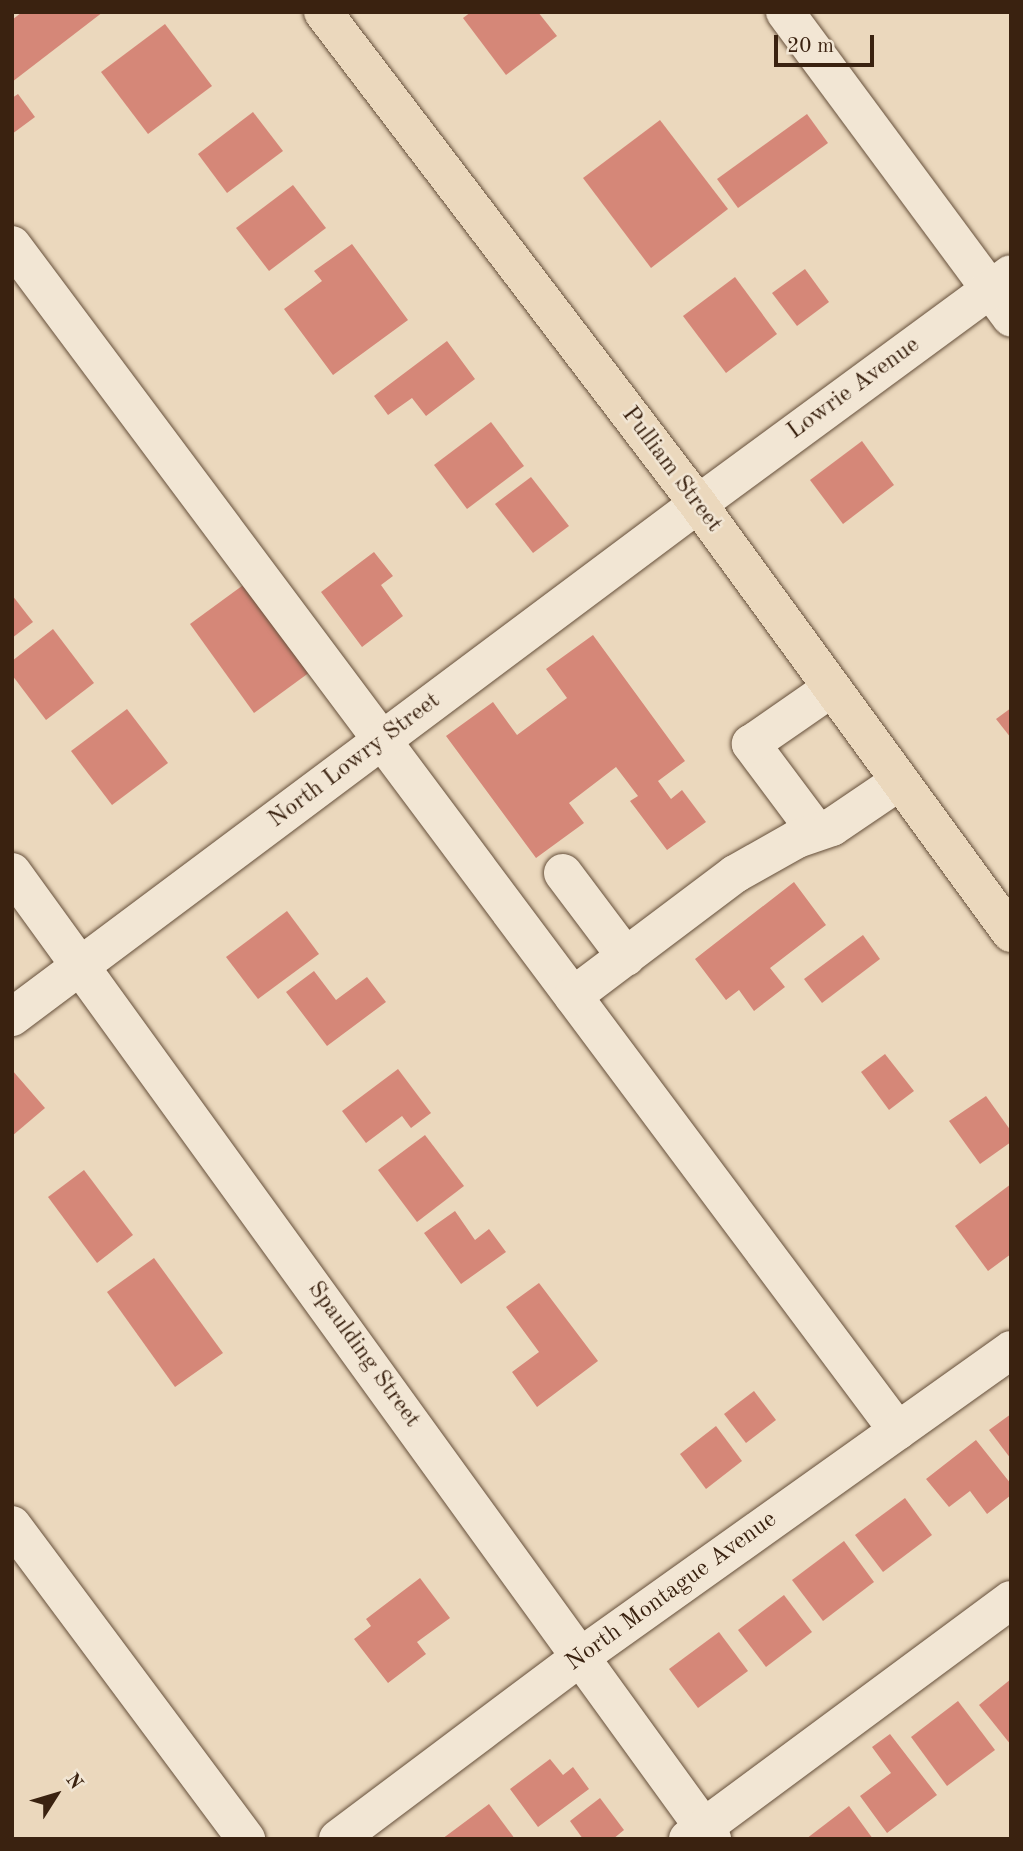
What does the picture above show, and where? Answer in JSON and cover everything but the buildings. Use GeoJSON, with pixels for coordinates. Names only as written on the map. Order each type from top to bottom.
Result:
{"type":"FeatureCollection","features":[{"type":"Feature","properties":{"kind":"main road","name":"Pulliam Street"},"geometry":{"type":"LineString","coordinates":[[323,12],[698,504],[1011,933]]}},
{"type":"Feature","properties":{"kind":"street"},"geometry":{"type":"LineString","coordinates":[[785,12],[1004,293]]}},
{"type":"Feature","properties":{"kind":"street"},"geometry":{"type":"LineString","coordinates":[[12,244],[898,1431]]}},
{"type":"Feature","properties":{"kind":"street","name":"Lowrie Avenue"},"geometry":{"type":"LineString","coordinates":[[698,504],[1004,293]]}},
{"type":"Feature","properties":{"kind":"street","name":"North Lowry Street"},"geometry":{"type":"LineString","coordinates":[[12,1017],[698,504]]}},
{"type":"Feature","properties":{"kind":"street"},"geometry":{"type":"LineString","coordinates":[[816,831],[751,744],[832,688]]}},
{"type":"Feature","properties":{"kind":"street"},"geometry":{"type":"LineString","coordinates":[[573,996],[735,874],[816,831],[832,827],[900,781]]}},
{"type":"Feature","properties":{"kind":"street","name":"Spaulding Street"},"geometry":{"type":"LineString","coordinates":[[12,872],[83,965],[580,1657],[701,1835]]}},
{"type":"Feature","properties":{"kind":"street"},"geometry":{"type":"LineString","coordinates":[[563,873],[626,957]]}},
{"type":"Feature","properties":{"kind":"street","name":"North Montague Avenue"},"geometry":{"type":"LineString","coordinates":[[338,1839],[580,1657],[1011,1350]]}},
{"type":"Feature","properties":{"kind":"street"},"geometry":{"type":"LineString","coordinates":[[12,1525],[246,1839]]}},
{"type":"Feature","properties":{"kind":"street"},"geometry":{"type":"LineString","coordinates":[[701,1835],[1011,1600]]}}]}
